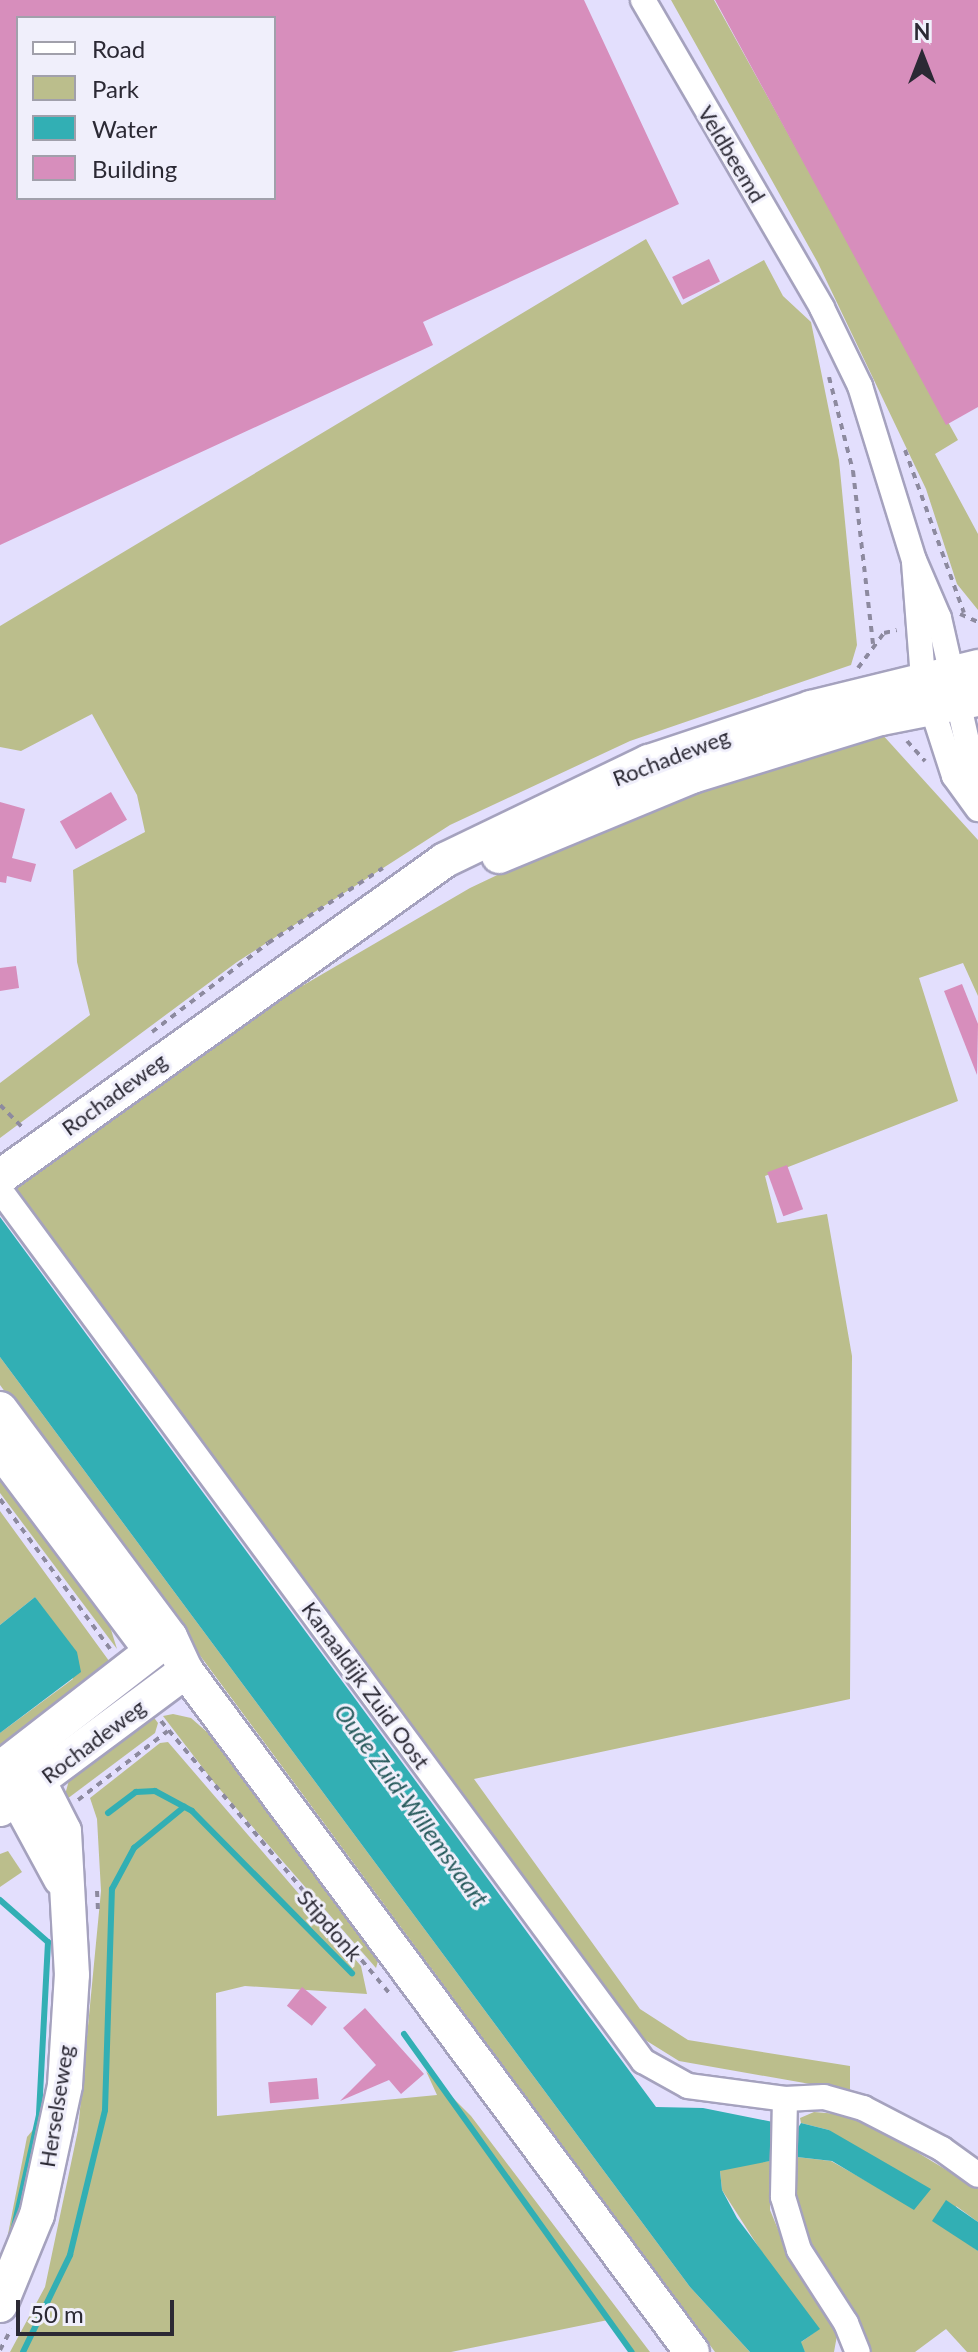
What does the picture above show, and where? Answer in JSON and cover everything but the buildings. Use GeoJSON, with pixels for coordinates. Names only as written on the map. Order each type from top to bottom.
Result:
{"type":"FeatureCollection","features":[{"type":"Feature","properties":{"kind":"main road","name":"Rochadeweg"},"geometry":{"type":"LineString","coordinates":[[15,1155],[388,904],[445,860],[649,762],[811,708],[953,688]]}},
{"type":"Feature","properties":{"kind":"main road","name":"Stipdonk"},"geometry":{"type":"LineString","coordinates":[[0,1409],[161,1644]]}},
{"type":"Feature","properties":{"kind":"main road","name":"Stipdonk"},"geometry":{"type":"LineString","coordinates":[[0,1449],[186,1671],[692,2352]]}},
{"type":"Feature","properties":{"kind":"main road","name":"Rochadeweg"},"geometry":{"type":"LineString","coordinates":[[4,1766],[161,1644]]}},
{"type":"Feature","properties":{"kind":"main road","name":"Rochadeweg"},"geometry":{"type":"LineString","coordinates":[[19,1796],[186,1671]]}},
{"type":"Feature","properties":{"kind":"main road"},"geometry":{"type":"LineString","coordinates":[[4,1766],[19,1796]]}},
{"type":"Feature","properties":{"kind":"main road","name":"Herselseweg"},"geometry":{"type":"LineString","coordinates":[[0,2305],[37,2215],[65,2085],[72,1975],[64,1831],[19,1796]]}},
{"type":"Feature","properties":{"kind":"street","name":"Veldbeemd"},"geometry":{"type":"LineString","coordinates":[[643,0],[822,308],[873,422],[953,688],[978,789]]}},
{"type":"Feature","properties":{"kind":"street","name":"Veldbeemd"},"geometry":{"type":"LineString","coordinates":[[953,688],[954,776],[978,809]]}},
{"type":"Feature","properties":{"kind":"street","name":"Kanaaldijk Zuid Oost"},"geometry":{"type":"LineString","coordinates":[[0,1190],[643,2061],[688,2086],[785,2099],[824,2097],[863,2108],[978,2175]]}},
{"type":"Feature","properties":{"kind":"street"},"geometry":{"type":"LineString","coordinates":[[785,2099],[783,2197],[799,2250],[846,2323],[858,2352]]}},
{"type":"Feature","properties":{"kind":"path"},"geometry":{"type":"LineString","coordinates":[[825,362],[853,471],[873,645]]}},
{"type":"Feature","properties":{"kind":"path"},"geometry":{"type":"LineString","coordinates":[[873,422],[906,452],[964,613]]}},
{"type":"Feature","properties":{"kind":"path"},"geometry":{"type":"LineString","coordinates":[[0,1105],[15,1155]]}},
{"type":"Feature","properties":{"kind":"path"},"geometry":{"type":"LineString","coordinates":[[0,1499],[126,1672]]}},
{"type":"Feature","properties":{"kind":"path","name":"Stipdonk"},"geometry":{"type":"LineString","coordinates":[[147,1700],[168,1731],[394,1999]]}},
{"type":"Feature","properties":{"kind":"path","name":"Rochadeweg"},"geometry":{"type":"LineString","coordinates":[[81,1798],[168,1731]]}},
{"type":"Feature","properties":{"kind":"green space"},"geometry":{"type":"Polygon","coordinates":[[[671,0],[714,0],[958,440],[935,454],[978,534],[978,610],[957,584],[926,489],[818,263],[671,0]]]}},
{"type":"Feature","properties":{"kind":"green space"},"geometry":{"type":"Polygon","coordinates":[[[646,239],[682,305],[764,260],[783,296],[811,322],[839,460],[857,645],[851,665],[630,741],[450,825],[237,962],[0,1138],[0,1083],[90,1015],[77,962],[73,870],[145,832],[137,795],[92,714],[21,751],[0,747],[0,626],[646,239]]]}},
{"type":"Feature","properties":{"kind":"green space"},"geometry":{"type":"Polygon","coordinates":[[[881,733],[978,840],[978,996],[963,963],[919,978],[958,1101],[765,1176],[777,1223],[827,1214],[852,1356],[850,1699],[474,1779],[640,2009],[688,2040],[850,2066],[850,2091],[679,2061],[634,2033],[5,1194],[266,1007],[470,888],[617,818],[881,733]]]}},
{"type":"Feature","properties":{"kind":"green space"},"geometry":{"type":"Polygon","coordinates":[[[0,1357],[690,2287],[750,2352],[715,2352],[0,1385],[0,1357]]]}},
{"type":"Feature","properties":{"kind":"green space"},"geometry":{"type":"Polygon","coordinates":[[[0,1474],[108,1620],[117,1649],[0,1493],[0,1474]]]}},
{"type":"Feature","properties":{"kind":"green space"},"geometry":{"type":"Polygon","coordinates":[[[0,1511],[112,1665],[0,1758],[0,1733],[73,1679],[35,1597],[0,1625],[0,1511]]]}},
{"type":"Feature","properties":{"kind":"green space"},"geometry":{"type":"Polygon","coordinates":[[[173,1714],[191,1718],[207,1732],[378,1961],[376,1968],[216,1785],[163,1716],[173,1714]]]}},
{"type":"Feature","properties":{"kind":"green space"},"geometry":{"type":"Polygon","coordinates":[[[152,1715],[158,1723],[155,1733],[63,1802],[71,1773],[152,1715]]]}},
{"type":"Feature","properties":{"kind":"green space"},"geometry":{"type":"Polygon","coordinates":[[[168,1742],[361,1966],[367,1994],[245,1986],[216,1993],[217,2116],[437,2095],[426,2071],[471,2116],[650,2352],[634,2352],[608,2320],[451,2352],[10,2352],[45,2287],[78,2130],[101,1891],[97,1819],[90,1798],[160,1743],[168,1742]]]}},
{"type":"Feature","properties":{"kind":"green space"},"geometry":{"type":"Polygon","coordinates":[[[8,1851],[22,1872],[0,1887],[0,1854],[8,1851]]]}},
{"type":"Feature","properties":{"kind":"green space"},"geometry":{"type":"Polygon","coordinates":[[[814,2112],[838,2114],[877,2128],[978,2189],[978,2222],[956,2206],[970,2245],[978,2251],[978,2352],[967,2352],[946,2329],[915,2352],[870,2352],[865,2345],[794,2209],[794,2152],[797,2157],[831,2161],[886,2192],[829,2130],[801,2123],[800,2118],[814,2112]]]}},
{"type":"Feature","properties":{"kind":"green space"},"geometry":{"type":"Polygon","coordinates":[[[43,2118],[34,2173],[0,2275],[27,2137],[43,2118]]]}},
{"type":"Feature","properties":{"kind":"green space"},"geometry":{"type":"Polygon","coordinates":[[[770,2161],[770,2210],[792,2263],[838,2330],[834,2352],[805,2352],[800,2343],[819,2329],[781,2282],[722,2190],[720,2171],[724,2167],[770,2161]]]}},
{"type":"Feature","properties":{"kind":"water","name":"Oude Zuid-Willemsvaart"},"geometry":{"type":"Polygon","coordinates":[[[0,1217],[656,2107],[703,2108],[773,2122],[773,2130],[796,2131],[801,2123],[829,2130],[931,2189],[914,2210],[832,2161],[797,2157],[794,2152],[771,2151],[770,2161],[720,2171],[722,2190],[737,2218],[820,2329],[801,2342],[805,2352],[750,2352],[690,2287],[0,1357],[0,1217]]]}},
{"type":"Feature","properties":{"kind":"water"},"geometry":{"type":"Polygon","coordinates":[[[35,1597],[77,1652],[81,1672],[0,1733],[0,1625],[35,1597]]]}},
{"type":"Feature","properties":{"kind":"water"},"geometry":{"type":"Polygon","coordinates":[[[946,2200],[978,2222],[978,2251],[932,2221],[946,2200]]]}},
{"type":"Feature","properties":{"kind":"waterway"},"geometry":{"type":"LineString","coordinates":[[108,1813],[136,1792],[155,1791],[192,1811],[352,1973]]}},
{"type":"Feature","properties":{"kind":"waterway"},"geometry":{"type":"LineString","coordinates":[[23,2352],[70,2255],[105,2110],[112,1889],[134,1848],[184,1807]]}},
{"type":"Feature","properties":{"kind":"waterway"},"geometry":{"type":"LineString","coordinates":[[0,1900],[48,1942],[39,2115],[13,2231]]}},
{"type":"Feature","properties":{"kind":"waterway"},"geometry":{"type":"LineString","coordinates":[[404,2034],[632,2352]]}}]}
